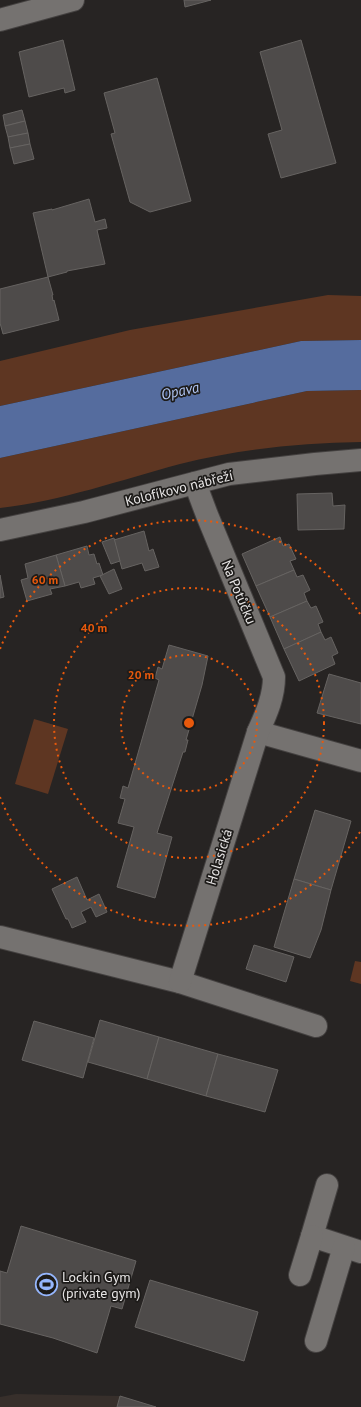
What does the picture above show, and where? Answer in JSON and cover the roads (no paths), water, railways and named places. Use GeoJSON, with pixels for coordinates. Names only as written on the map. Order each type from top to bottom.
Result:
{"type":"FeatureCollection","features":[{"type":"Feature","properties":{"kind":"street"},"geometry":{"type":"LineString","coordinates":[[0,20],[73,0]]}},
{"type":"Feature","properties":{"kind":"street","name":"Kolofíkovo nábřeží"},"geometry":{"type":"LineString","coordinates":[[0,530],[84,512],[230,474],[361,460]]}},
{"type":"Feature","properties":{"kind":"street","name":"Na Potůčku"},"geometry":{"type":"LineString","coordinates":[[195,483],[274,677],[274,688],[271,702]]}},
{"type":"Feature","properties":{"kind":"street","name":"Holasická"},"geometry":{"type":"LineString","coordinates":[[180,982],[258,732],[271,702]]}},
{"type":"Feature","properties":{"kind":"street"},"geometry":{"type":"LineString","coordinates":[[258,732],[361,761]]}},
{"type":"Feature","properties":{"kind":"street"},"geometry":{"type":"LineString","coordinates":[[0,937],[180,982],[316,1026]]}},
{"type":"Feature","properties":{"kind":"street"},"geometry":{"type":"LineString","coordinates":[[300,1275],[327,1185]]}},
{"type":"Feature","properties":{"kind":"street"},"geometry":{"type":"LineString","coordinates":[[312,1236],[353,1249],[316,1341]]}},
{"type":"Feature","properties":{"kind":"water","name":"Opava"},"geometry":{"type":"Polygon","coordinates":[[[361,340],[361,390],[307,391],[0,458],[0,406],[301,341],[361,340]]]}},
{"type":"Feature","properties":{"kind":"place","name":"Lockin Gym (private gym)"},"geometry":{"type":"Point","coordinates":[47,1285]}}]}
